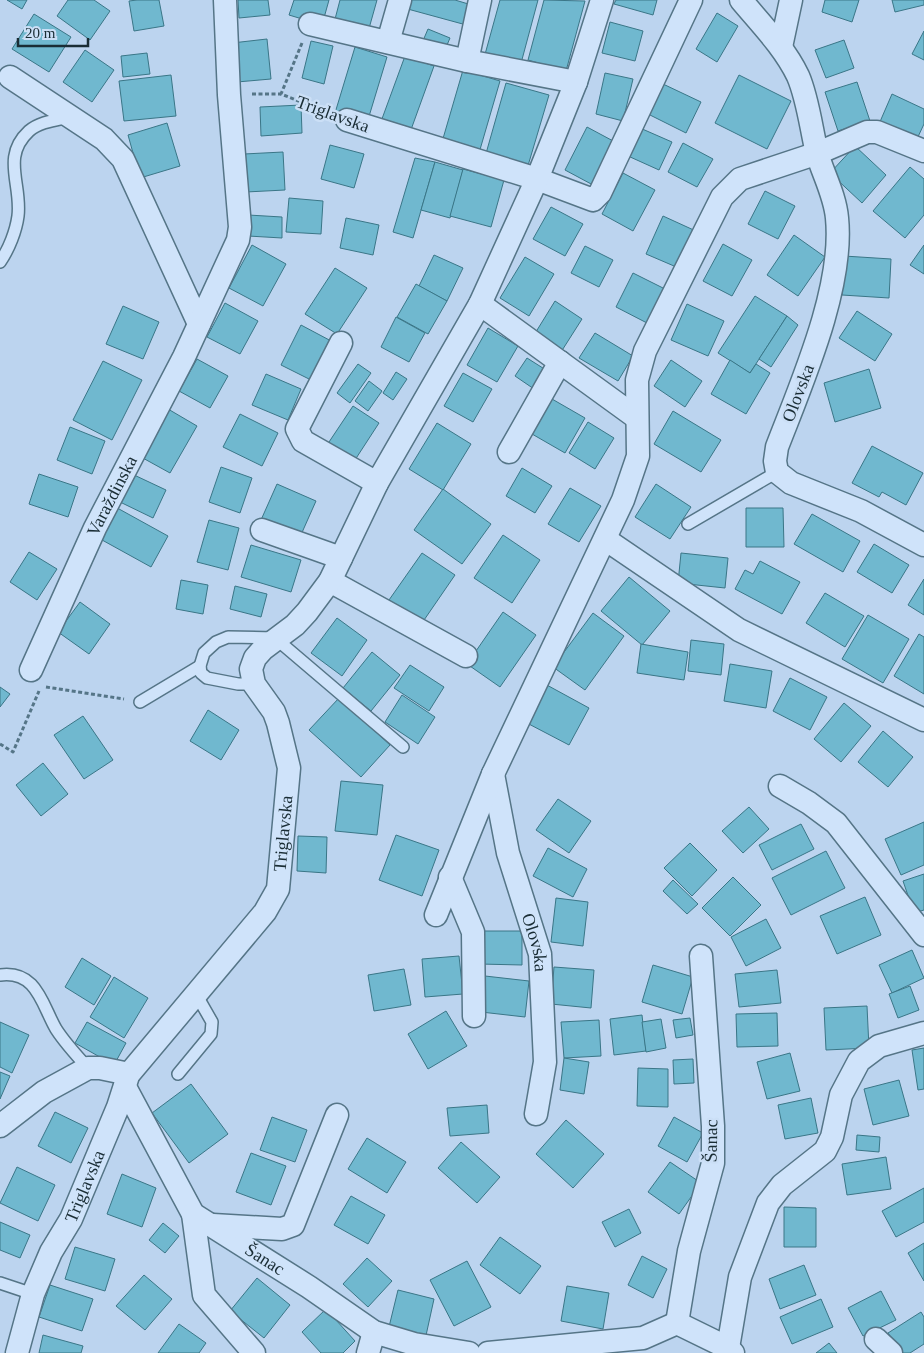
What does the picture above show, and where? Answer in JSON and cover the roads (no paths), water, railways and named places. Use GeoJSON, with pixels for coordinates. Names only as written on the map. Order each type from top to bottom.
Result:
{"type":"FeatureCollection","features":[{"type":"Feature","properties":{"kind":"street","name":"Varaždinska"},"geometry":{"type":"LineString","coordinates":[[32,670],[95,528],[199,324],[238,240],[240,227],[229,95],[224,0]]}},
{"type":"Feature","properties":{"kind":"street"},"geometry":{"type":"LineString","coordinates":[[388,42],[400,0]]}},
{"type":"Feature","properties":{"kind":"street"},"geometry":{"type":"LineString","coordinates":[[467,61],[480,0]]}},
{"type":"Feature","properties":{"kind":"street"},"geometry":{"type":"LineString","coordinates":[[254,684],[251,669],[255,658],[276,638],[295,625],[330,581],[377,483],[480,304],[537,179],[576,82],[602,0]]}},
{"type":"Feature","properties":{"kind":"street"},"geometry":{"type":"LineString","coordinates":[[537,179],[593,200],[600,193],[691,0]]}},
{"type":"Feature","properties":{"kind":"street","name":"Olovska"},"geometry":{"type":"LineString","coordinates":[[741,0],[781,47],[798,76],[818,154],[837,216],[838,242],[829,296],[814,350],[777,447],[775,461],[777,472]]}},
{"type":"Feature","properties":{"kind":"street"},"geometry":{"type":"LineString","coordinates":[[781,47],[792,0]]}},
{"type":"Feature","properties":{"kind":"street"},"geometry":{"type":"LineString","coordinates":[[310,24],[467,61],[576,82]]}},
{"type":"Feature","properties":{"kind":"street"},"geometry":{"type":"LineString","coordinates":[[10,77],[104,139],[123,159],[199,324]]}},
{"type":"Feature","properties":{"kind":"street","name":"Triglavska"},"geometry":{"type":"LineString","coordinates":[[347,120],[537,179]]}},
{"type":"Feature","properties":{"kind":"street"},"geometry":{"type":"LineString","coordinates":[[436,915],[493,774],[605,539],[635,470],[639,438],[637,380],[646,351],[722,197],[740,178],[818,154],[868,132],[877,132],[924,151]]}},
{"type":"Feature","properties":{"kind":"street"},"geometry":{"type":"LineString","coordinates":[[480,304],[638,418]]}},
{"type":"Feature","properties":{"kind":"street"},"geometry":{"type":"LineString","coordinates":[[341,343],[297,429],[304,441],[377,483]]}},
{"type":"Feature","properties":{"kind":"street"},"geometry":{"type":"LineString","coordinates":[[509,452],[560,362]]}},
{"type":"Feature","properties":{"kind":"street"},"geometry":{"type":"LineString","coordinates":[[777,472],[792,483],[861,512],[924,545]]}},
{"type":"Feature","properties":{"kind":"street"},"geometry":{"type":"LineString","coordinates":[[262,530],[341,558]]}},
{"type":"Feature","properties":{"kind":"street"},"geometry":{"type":"LineString","coordinates":[[605,539],[739,630],[924,720]]}},
{"type":"Feature","properties":{"kind":"street"},"geometry":{"type":"LineString","coordinates":[[330,581],[466,656]]}},
{"type":"Feature","properties":{"kind":"street","name":"Triglavska"},"geometry":{"type":"LineString","coordinates":[[17,1353],[33,1294],[51,1252],[71,1219],[127,1080],[265,912],[278,889],[289,768],[274,712],[254,684]]}},
{"type":"Feature","properties":{"kind":"street","name":"Olovska"},"geometry":{"type":"LineString","coordinates":[[493,774],[508,853],[540,954],[545,1062],[536,1114]]}},
{"type":"Feature","properties":{"kind":"street"},"geometry":{"type":"LineString","coordinates":[[780,786],[836,823],[924,935]]}},
{"type":"Feature","properties":{"kind":"street"},"geometry":{"type":"LineString","coordinates":[[450,877],[473,932],[474,1016]]}},
{"type":"Feature","properties":{"kind":"street","name":"Šanac"},"geometry":{"type":"LineString","coordinates":[[677,1323],[689,1251],[712,1163],[713,1126],[701,956]]}},
{"type":"Feature","properties":{"kind":"street"},"geometry":{"type":"LineString","coordinates":[[488,1353],[641,1346],[677,1323],[731,1350],[740,1277],[768,1203],[782,1185],[824,1151],[832,1137],[841,1095],[858,1061],[879,1046],[924,1033]]}},
{"type":"Feature","properties":{"kind":"street"},"geometry":{"type":"LineString","coordinates":[[0,1126],[44,1092],[88,1068],[100,1068],[127,1080]]}},
{"type":"Feature","properties":{"kind":"street","name":"Šanac"},"geometry":{"type":"LineString","coordinates":[[127,1080],[202,1219],[310,1287],[371,1343],[422,1346],[470,1353]]}},
{"type":"Feature","properties":{"kind":"street"},"geometry":{"type":"LineString","coordinates":[[254,1353],[204,1295],[202,1219],[282,1229],[293,1225],[336,1114]]}},
{"type":"Feature","properties":{"kind":"lane"},"geometry":{"type":"LineString","coordinates":[[0,262],[8,251],[18,215],[13,160],[17,147],[30,130],[44,123],[70,116]]}},
{"type":"Feature","properties":{"kind":"lane"},"geometry":{"type":"LineString","coordinates":[[688,524],[777,472]]}},
{"type":"Feature","properties":{"kind":"lane"},"geometry":{"type":"LineString","coordinates":[[140,702],[200,666],[208,647],[228,637],[276,638],[403,746]]}},
{"type":"Feature","properties":{"kind":"lane"},"geometry":{"type":"LineString","coordinates":[[200,666],[202,673],[214,681],[254,684]]}},
{"type":"Feature","properties":{"kind":"lane"},"geometry":{"type":"LineString","coordinates":[[0,976],[16,975],[31,984],[41,995],[55,1026],[67,1045],[88,1068]]}},
{"type":"Feature","properties":{"kind":"lane"},"geometry":{"type":"LineString","coordinates":[[178,1074],[211,1034],[212,1022],[196,994]]}},
{"type":"Feature","properties":{"kind":"lane"},"geometry":{"type":"LineString","coordinates":[[0,1283],[33,1294]]}}]}
